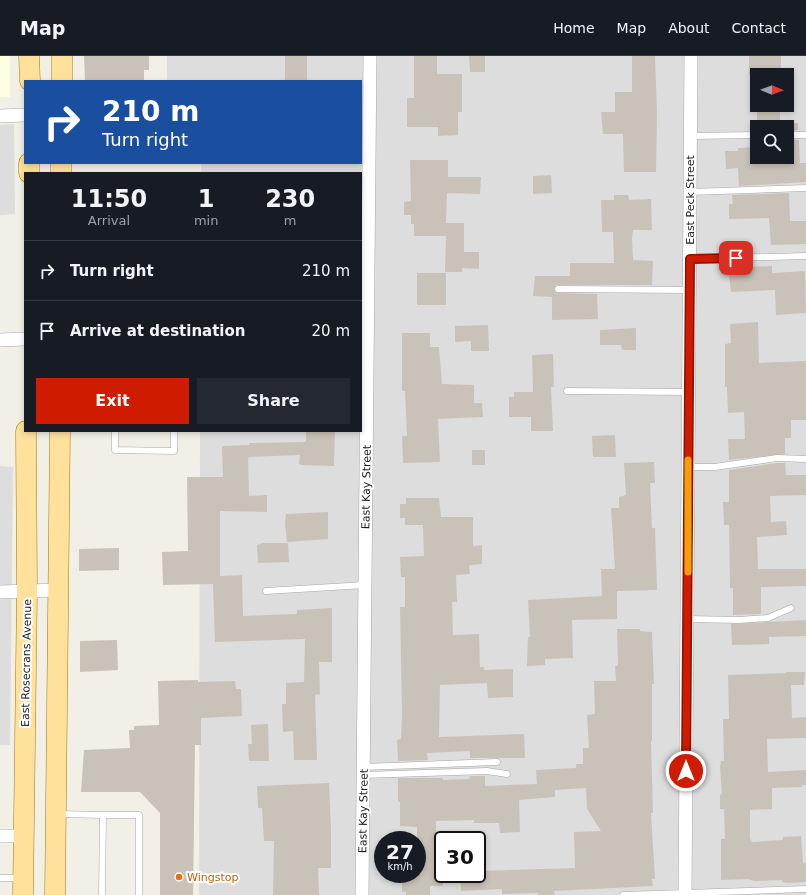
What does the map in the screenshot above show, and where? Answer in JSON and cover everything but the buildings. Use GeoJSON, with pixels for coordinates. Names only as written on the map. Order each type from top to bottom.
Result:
{"type":"FeatureCollection","features":[{"type":"Feature","properties":{"kind":"main road"},"geometry":{"type":"LineString","coordinates":[[29,56],[30,80]]}},
{"type":"Feature","properties":{"kind":"main road"},"geometry":{"type":"LineString","coordinates":[[62,56],[62,80]]}},
{"type":"Feature","properties":{"kind":"main road","name":"East Rosecrans Avenue"},"geometry":{"type":"LineString","coordinates":[[23,887],[27,591],[26,432]]}},
{"type":"Feature","properties":{"kind":"main road"},"geometry":{"type":"LineString","coordinates":[[55,895],[60,432]]}},
{"type":"Feature","properties":{"kind":"street","name":"East Kay Street"},"geometry":{"type":"LineString","coordinates":[[362,895],[370,56]]}},
{"type":"Feature","properties":{"kind":"street","name":"East Peck Street"},"geometry":{"type":"LineString","coordinates":[[685,894],[691,56]]}},
{"type":"Feature","properties":{"kind":"street"},"geometry":{"type":"LineString","coordinates":[[0,116],[24,116]]}},
{"type":"Feature","properties":{"kind":"street"},"geometry":{"type":"LineString","coordinates":[[0,340],[24,339]]}},
{"type":"Feature","properties":{"kind":"street"},"geometry":{"type":"LineString","coordinates":[[0,592],[58,590]]}},
{"type":"Feature","properties":{"kind":"street"},"geometry":{"type":"LineString","coordinates":[[0,836],[24,836]]}},
{"type":"Feature","properties":{"kind":"lane"},"geometry":{"type":"LineString","coordinates":[[690,136],[750,135]]}},
{"type":"Feature","properties":{"kind":"lane"},"geometry":{"type":"LineString","coordinates":[[794,135],[806,135]]}},
{"type":"Feature","properties":{"kind":"lane"},"geometry":{"type":"LineString","coordinates":[[690,192],[806,188]]}},
{"type":"Feature","properties":{"kind":"lane"},"geometry":{"type":"LineString","coordinates":[[690,259],[806,256]]}},
{"type":"Feature","properties":{"kind":"lane"},"geometry":{"type":"LineString","coordinates":[[558,289],[689,290]]}},
{"type":"Feature","properties":{"kind":"lane"},"geometry":{"type":"LineString","coordinates":[[567,391],[689,392]]}},
{"type":"Feature","properties":{"kind":"lane"},"geometry":{"type":"LineString","coordinates":[[115,432],[115,450],[152,451],[174,451],[174,432]]}},
{"type":"Feature","properties":{"kind":"lane"},"geometry":{"type":"LineString","coordinates":[[688,467],[714,467],[777,458],[806,459]]}},
{"type":"Feature","properties":{"kind":"lane"},"geometry":{"type":"LineString","coordinates":[[266,590],[365,585]]}},
{"type":"Feature","properties":{"kind":"lane"},"geometry":{"type":"LineString","coordinates":[[687,619],[739,620],[768,618],[790,608]]}},
{"type":"Feature","properties":{"kind":"lane"},"geometry":{"type":"LineString","coordinates":[[363,771],[497,762]]}},
{"type":"Feature","properties":{"kind":"lane"},"geometry":{"type":"LineString","coordinates":[[363,771],[487,771],[507,774]]}},
{"type":"Feature","properties":{"kind":"lane"},"geometry":{"type":"LineString","coordinates":[[56,814],[139,815],[139,895]]}},
{"type":"Feature","properties":{"kind":"lane"},"geometry":{"type":"LineString","coordinates":[[102,895],[103,815]]}},
{"type":"Feature","properties":{"kind":"lane"},"geometry":{"type":"LineString","coordinates":[[0,878],[23,887]]}},
{"type":"Feature","properties":{"kind":"lane"},"geometry":{"type":"LineString","coordinates":[[623,895],[806,889]]}},
{"type":"Feature","properties":{"kind":"shaded area"},"geometry":{"type":"Polygon","coordinates":[[[0,56],[10,56],[10,97],[0,97],[0,56]]]}},
{"type":"Feature","properties":{"kind":"shaded area"},"geometry":{"type":"Polygon","coordinates":[[[167,56],[806,56],[806,895],[199,895],[200,432],[362,432],[362,172],[201,172],[201,164],[362,164],[362,80],[167,80],[167,56]]]}},
{"type":"Feature","properties":{"kind":"shaded area"},"geometry":{"type":"Polygon","coordinates":[[[14,124],[15,214],[0,215],[0,125],[14,124]]]}},
{"type":"Feature","properties":{"kind":"shaded area"},"geometry":{"type":"Polygon","coordinates":[[[0,466],[13,467],[10,745],[0,745],[0,466]]]}},
{"type":"Feature","properties":{"kind":"slow traffic"},"geometry":{"type":"LineString","coordinates":[[688,460],[688,572]]}},
{"type":"Feature","properties":{"kind":"place","name":"Wingstop"},"geometry":{"type":"Point","coordinates":[179,877]}},
{"type":"Feature","properties":{"kind":"route"},"geometry":{"type":"LineString","coordinates":[[686,771],[690,259],[736,258]]}}]}
